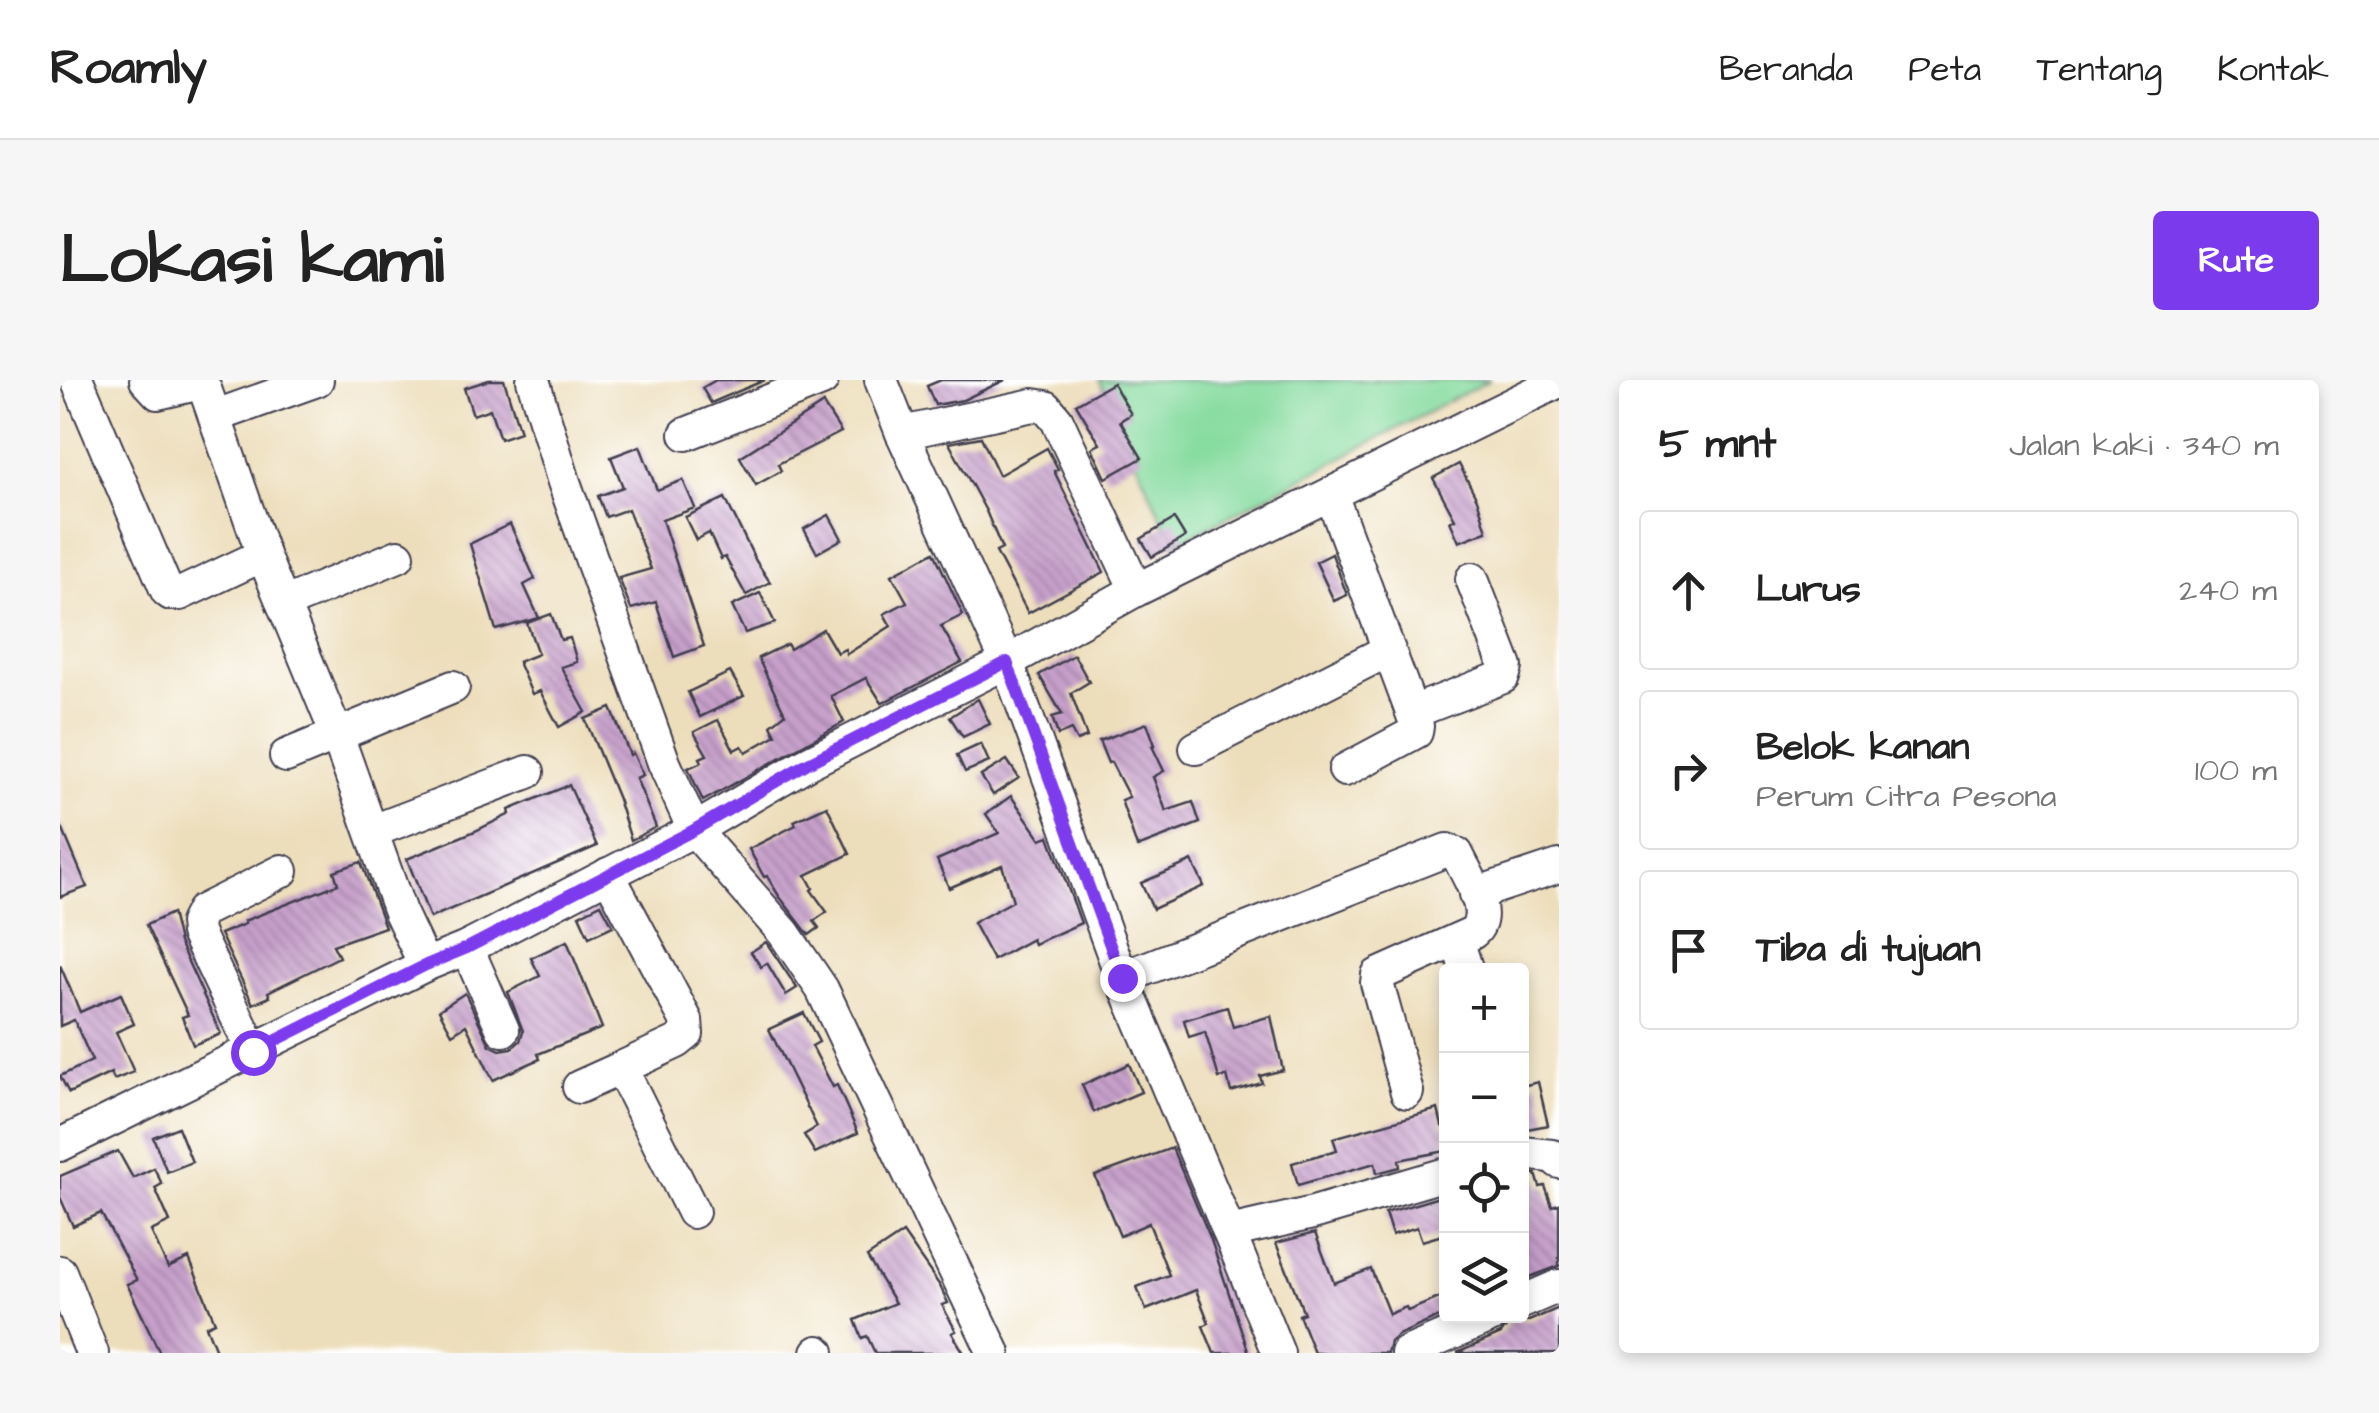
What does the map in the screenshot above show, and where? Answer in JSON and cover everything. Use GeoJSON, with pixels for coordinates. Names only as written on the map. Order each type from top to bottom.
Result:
{"type":"FeatureCollection","features":[{"type":"Feature","properties":{"kind":"street"},"geometry":{"type":"LineString","coordinates":[[77,380],[166,591],[180,594],[264,555]]}},
{"type":"Feature","properties":{"kind":"street"},"geometry":{"type":"LineString","coordinates":[[146,380],[158,393],[201,385],[216,416],[264,555],[337,735],[400,912],[426,965]]}},
{"type":"Feature","properties":{"kind":"street"},"geometry":{"type":"LineString","coordinates":[[216,416],[317,380]]}},
{"type":"Feature","properties":{"kind":"street"},"geometry":{"type":"LineString","coordinates":[[533,380],[564,482],[657,744],[694,830],[784,933],[822,988],[985,1350]]}},
{"type":"Feature","properties":{"kind":"street"},"geometry":{"type":"LineString","coordinates":[[686,434],[822,380]]}},
{"type":"Feature","properties":{"kind":"street"},"geometry":{"type":"LineString","coordinates":[[881,380],[1007,662],[1122,978],[1278,1353]]}},
{"type":"Feature","properties":{"kind":"street"},"geometry":{"type":"LineString","coordinates":[[60,1145],[467,948],[694,830],[806,764],[1007,662],[1136,590],[1559,381]]}},
{"type":"Feature","properties":{"kind":"street"},"geometry":{"type":"LineString","coordinates":[[902,433],[1033,406],[1046,407],[1057,420],[1136,590]]}},
{"type":"Feature","properties":{"kind":"street"},"geometry":{"type":"LineString","coordinates":[[1331,494],[1417,726],[1416,732],[1344,770]]}},
{"type":"Feature","properties":{"kind":"street"},"geometry":{"type":"LineString","coordinates":[[283,604],[398,556]]}},
{"type":"Feature","properties":{"kind":"street"},"geometry":{"type":"LineString","coordinates":[[1413,712],[1503,677],[1506,667],[1472,579]]}},
{"type":"Feature","properties":{"kind":"street"},"geometry":{"type":"LineString","coordinates":[[1196,748],[1387,651]]}},
{"type":"Feature","properties":{"kind":"street"},"geometry":{"type":"LineString","coordinates":[[286,756],[452,687]]}},
{"type":"Feature","properties":{"kind":"street"},"geometry":{"type":"LineString","coordinates":[[373,831],[528,772]]}},
{"type":"Feature","properties":{"kind":"street"},"geometry":{"type":"LineString","coordinates":[[1122,978],[1448,850],[1456,854],[1475,894],[1484,916],[1481,926],[1462,955],[1378,975],[1407,1092]]}},
{"type":"Feature","properties":{"kind":"street"},"geometry":{"type":"LineString","coordinates":[[1475,894],[1559,866]]}},
{"type":"Feature","properties":{"kind":"street"},"geometry":{"type":"LineString","coordinates":[[253,1052],[197,933],[196,923],[202,910],[282,871]]}},
{"type":"Feature","properties":{"kind":"street"},"geometry":{"type":"LineString","coordinates":[[580,1088],[687,1034],[686,1020],[608,874]]}},
{"type":"Feature","properties":{"kind":"street"},"geometry":{"type":"LineString","coordinates":[[467,948],[503,1030]]}},
{"type":"Feature","properties":{"kind":"street"},"geometry":{"type":"LineString","coordinates":[[621,1068],[693,1212]]}},
{"type":"Feature","properties":{"kind":"street"},"geometry":{"type":"LineString","coordinates":[[1529,1154],[1552,1156],[1559,1162]]}},
{"type":"Feature","properties":{"kind":"street"},"geometry":{"type":"LineString","coordinates":[[1228,1232],[1312,1213],[1439,1176]]}},
{"type":"Feature","properties":{"kind":"street"},"geometry":{"type":"LineString","coordinates":[[60,1272],[92,1353]]}},
{"type":"Feature","properties":{"kind":"street"},"geometry":{"type":"LineString","coordinates":[[1529,1299],[1559,1286]]}},
{"type":"Feature","properties":{"kind":"street"},"geometry":{"type":"LineString","coordinates":[[1408,1353],[1476,1323]]}},
{"type":"Feature","properties":{"kind":"green space"},"geometry":{"type":"Polygon","coordinates":[[[1099,380],[1490,380],[1174,545],[1099,380]]]}},
{"type":"Feature","properties":{"kind":"building"},"geometry":{"type":"Polygon","coordinates":[[[504,380],[520,432],[500,439],[490,409],[473,415],[464,388],[504,380]]]}},
{"type":"Feature","properties":{"kind":"building"},"geometry":{"type":"Polygon","coordinates":[[[716,380],[765,380],[711,403],[702,388],[716,380]]]}},
{"type":"Feature","properties":{"kind":"building"},"geometry":{"type":"Polygon","coordinates":[[[941,380],[1005,380],[963,400],[935,405],[927,386],[941,380]]]}},
{"type":"Feature","properties":{"kind":"building"},"geometry":{"type":"Polygon","coordinates":[[[1113,383],[1131,414],[1120,421],[1142,458],[1106,478],[1092,448],[1100,444],[1076,404],[1113,383]]]}},
{"type":"Feature","properties":{"kind":"building"},"geometry":{"type":"Polygon","coordinates":[[[823,404],[841,432],[778,464],[781,471],[756,485],[740,457],[823,404]]]}},
{"type":"Feature","properties":{"kind":"building"},"geometry":{"type":"Polygon","coordinates":[[[981,437],[999,475],[1047,448],[1058,469],[1054,471],[1104,572],[1028,613],[996,552],[1002,549],[986,511],[949,443],[981,437]]]}},
{"type":"Feature","properties":{"kind":"building"},"geometry":{"type":"Polygon","coordinates":[[[640,446],[657,490],[683,480],[695,508],[662,520],[704,646],[674,657],[656,602],[631,609],[619,578],[651,569],[628,509],[606,517],[598,496],[623,487],[611,457],[640,446]]]}},
{"type":"Feature","properties":{"kind":"building"},"geometry":{"type":"Polygon","coordinates":[[[1459,464],[1477,499],[1487,531],[1459,542],[1450,521],[1455,519],[1433,478],[1459,464]]]}},
{"type":"Feature","properties":{"kind":"building"},"geometry":{"type":"Polygon","coordinates":[[[725,498],[770,582],[746,595],[725,557],[721,559],[709,533],[696,540],[685,517],[725,498]]]}},
{"type":"Feature","properties":{"kind":"building"},"geometry":{"type":"Polygon","coordinates":[[[829,515],[842,539],[817,553],[804,529],[829,515]]]}},
{"type":"Feature","properties":{"kind":"building"},"geometry":{"type":"Polygon","coordinates":[[[1174,519],[1185,537],[1152,557],[1141,539],[1174,519]]]}},
{"type":"Feature","properties":{"kind":"building"},"geometry":{"type":"Polygon","coordinates":[[[510,524],[535,579],[524,585],[539,618],[496,630],[470,544],[510,524]]]}},
{"type":"Feature","properties":{"kind":"building"},"geometry":{"type":"Polygon","coordinates":[[[934,552],[963,615],[941,626],[962,662],[882,703],[866,678],[831,696],[844,722],[703,801],[688,768],[707,755],[694,732],[718,720],[734,750],[742,746],[746,752],[776,735],[771,725],[785,714],[758,658],[787,644],[790,649],[823,629],[837,653],[845,649],[847,654],[891,626],[884,614],[907,602],[892,575],[934,552]]]}},
{"type":"Feature","properties":{"kind":"building"},"geometry":{"type":"Polygon","coordinates":[[[1332,554],[1347,595],[1334,601],[1316,562],[1332,554]]]}},
{"type":"Feature","properties":{"kind":"building"},"geometry":{"type":"Polygon","coordinates":[[[760,593],[775,623],[745,633],[732,606],[760,593]]]}},
{"type":"Feature","properties":{"kind":"building"},"geometry":{"type":"Polygon","coordinates":[[[551,614],[561,640],[570,638],[577,662],[561,667],[586,712],[559,727],[540,691],[532,694],[518,662],[538,654],[527,623],[551,614]]]}},
{"type":"Feature","properties":{"kind":"building"},"geometry":{"type":"Polygon","coordinates":[[[1074,655],[1089,682],[1071,693],[1087,737],[1077,741],[1071,730],[1058,735],[1052,717],[1062,714],[1039,675],[1074,655]]]}},
{"type":"Feature","properties":{"kind":"building"},"geometry":{"type":"Polygon","coordinates":[[[730,672],[744,696],[700,717],[688,692],[730,672]]]}},
{"type":"Feature","properties":{"kind":"building"},"geometry":{"type":"Polygon","coordinates":[[[978,699],[990,724],[963,737],[950,717],[978,699]]]}},
{"type":"Feature","properties":{"kind":"building"},"geometry":{"type":"Polygon","coordinates":[[[611,708],[630,755],[633,753],[643,775],[636,778],[656,827],[631,840],[585,719],[611,708]]]}},
{"type":"Feature","properties":{"kind":"building"},"geometry":{"type":"Polygon","coordinates":[[[1147,723],[1164,771],[1153,777],[1166,811],[1193,802],[1200,823],[1137,847],[1121,800],[1129,797],[1099,741],[1147,723]]]}},
{"type":"Feature","properties":{"kind":"building"},"geometry":{"type":"Polygon","coordinates":[[[981,744],[989,762],[965,772],[957,755],[981,744]]]}},
{"type":"Feature","properties":{"kind":"building"},"geometry":{"type":"Polygon","coordinates":[[[1007,760],[1019,778],[993,795],[981,776],[1007,760]]]}},
{"type":"Feature","properties":{"kind":"building"},"geometry":{"type":"Polygon","coordinates":[[[569,785],[597,846],[430,918],[407,859],[569,785]]]}},
{"type":"Feature","properties":{"kind":"building"},"geometry":{"type":"Polygon","coordinates":[[[1011,796],[1041,839],[1049,836],[1081,923],[1034,944],[1032,939],[993,960],[973,923],[1013,901],[1002,865],[949,888],[937,860],[999,833],[986,814],[1011,796]]]}},
{"type":"Feature","properties":{"kind":"building"},"geometry":{"type":"Polygon","coordinates":[[[827,806],[850,854],[806,875],[811,890],[827,912],[814,921],[819,928],[809,935],[764,877],[749,849],[827,806]]]}},
{"type":"Feature","properties":{"kind":"building"},"geometry":{"type":"Polygon","coordinates":[[[60,823],[87,887],[60,897],[60,823]]]}},
{"type":"Feature","properties":{"kind":"building"},"geometry":{"type":"Polygon","coordinates":[[[1192,861],[1204,886],[1153,909],[1141,883],[1192,861]]]}},
{"type":"Feature","properties":{"kind":"building"},"geometry":{"type":"Polygon","coordinates":[[[361,862],[385,927],[333,945],[339,957],[268,992],[270,997],[253,1004],[220,934],[338,884],[334,871],[361,862]]]}},
{"type":"Feature","properties":{"kind":"building"},"geometry":{"type":"Polygon","coordinates":[[[601,904],[613,926],[589,937],[579,915],[601,904]]]}},
{"type":"Feature","properties":{"kind":"building"},"geometry":{"type":"Polygon","coordinates":[[[172,913],[179,942],[221,1034],[193,1045],[182,1017],[188,1015],[146,925],[172,913]]]}},
{"type":"Feature","properties":{"kind":"building"},"geometry":{"type":"Polygon","coordinates":[[[567,941],[602,1028],[538,1054],[540,1059],[493,1080],[466,1025],[452,1034],[439,1010],[465,993],[490,1045],[500,1050],[512,1048],[523,1031],[508,992],[540,976],[531,958],[567,941]]]}},
{"type":"Feature","properties":{"kind":"building"},"geometry":{"type":"Polygon","coordinates":[[[766,942],[797,988],[786,995],[767,963],[761,967],[751,952],[766,942]]]}},
{"type":"Feature","properties":{"kind":"building"},"geometry":{"type":"Polygon","coordinates":[[[60,965],[80,1012],[121,994],[134,1024],[116,1032],[134,1072],[114,1080],[111,1073],[69,1093],[60,1076],[92,1061],[74,1020],[60,1026],[60,965]]]}},
{"type":"Feature","properties":{"kind":"building"},"geometry":{"type":"Polygon","coordinates":[[[1227,1007],[1233,1027],[1271,1016],[1283,1070],[1260,1076],[1262,1083],[1231,1092],[1227,1076],[1219,1078],[1205,1032],[1189,1037],[1184,1020],[1227,1007]]]}},
{"type":"Feature","properties":{"kind":"building"},"geometry":{"type":"Polygon","coordinates":[[[804,1013],[819,1042],[812,1046],[833,1087],[837,1085],[858,1133],[815,1153],[804,1135],[817,1127],[769,1029],[804,1013]]]}},
{"type":"Feature","properties":{"kind":"building"},"geometry":{"type":"Polygon","coordinates":[[[1129,1064],[1141,1092],[1094,1112],[1082,1085],[1129,1064]]]}},
{"type":"Feature","properties":{"kind":"building"},"geometry":{"type":"Polygon","coordinates":[[[1538,1082],[1548,1125],[1529,1129],[1529,1084],[1538,1082]]]}},
{"type":"Feature","properties":{"kind":"building"},"geometry":{"type":"Polygon","coordinates":[[[1438,1109],[1439,1152],[1399,1160],[1400,1167],[1377,1173],[1375,1163],[1298,1185],[1292,1163],[1337,1150],[1333,1138],[1438,1109]]]}},
{"type":"Feature","properties":{"kind":"building"},"geometry":{"type":"Polygon","coordinates":[[[178,1127],[192,1162],[167,1172],[153,1137],[178,1127]]]}},
{"type":"Feature","properties":{"kind":"building"},"geometry":{"type":"Polygon","coordinates":[[[1172,1148],[1210,1237],[1249,1353],[1214,1353],[1203,1326],[1209,1323],[1196,1290],[1146,1310],[1137,1287],[1169,1275],[1149,1223],[1120,1236],[1095,1176],[1172,1148]]]}},
{"type":"Feature","properties":{"kind":"building"},"geometry":{"type":"Polygon","coordinates":[[[118,1151],[133,1178],[154,1168],[162,1184],[155,1188],[170,1222],[151,1231],[168,1268],[189,1258],[215,1322],[206,1326],[217,1353],[160,1353],[127,1284],[137,1280],[101,1213],[73,1226],[60,1197],[60,1176],[118,1151]]]}},
{"type":"Feature","properties":{"kind":"building"},"geometry":{"type":"Polygon","coordinates":[[[1529,1174],[1536,1174],[1540,1187],[1545,1186],[1552,1206],[1559,1204],[1559,1266],[1529,1277],[1529,1174]]]}},
{"type":"Feature","properties":{"kind":"building"},"geometry":{"type":"Polygon","coordinates":[[[1439,1197],[1439,1236],[1422,1241],[1417,1227],[1392,1235],[1385,1213],[1439,1197]]]}},
{"type":"Feature","properties":{"kind":"building"},"geometry":{"type":"Polygon","coordinates":[[[903,1233],[940,1286],[948,1303],[942,1305],[956,1331],[952,1333],[964,1353],[875,1353],[867,1336],[862,1338],[855,1320],[895,1303],[867,1257],[903,1233]]]}},
{"type":"Feature","properties":{"kind":"building"},"geometry":{"type":"Polygon","coordinates":[[[1315,1233],[1334,1283],[1371,1269],[1389,1314],[1439,1298],[1439,1317],[1398,1335],[1390,1342],[1387,1353],[1314,1353],[1299,1315],[1304,1313],[1276,1243],[1315,1233]]]}},
{"type":"Feature","properties":{"kind":"building"},"geometry":{"type":"Polygon","coordinates":[[[1559,1308],[1559,1353],[1457,1353],[1501,1334],[1509,1323],[1529,1321],[1559,1308]]]}},
{"type":"Feature","properties":{"kind":"route"},"geometry":{"type":"LineString","coordinates":[[253,1052],[467,948],[694,830],[806,764],[1007,662],[1122,978]]}}]}
